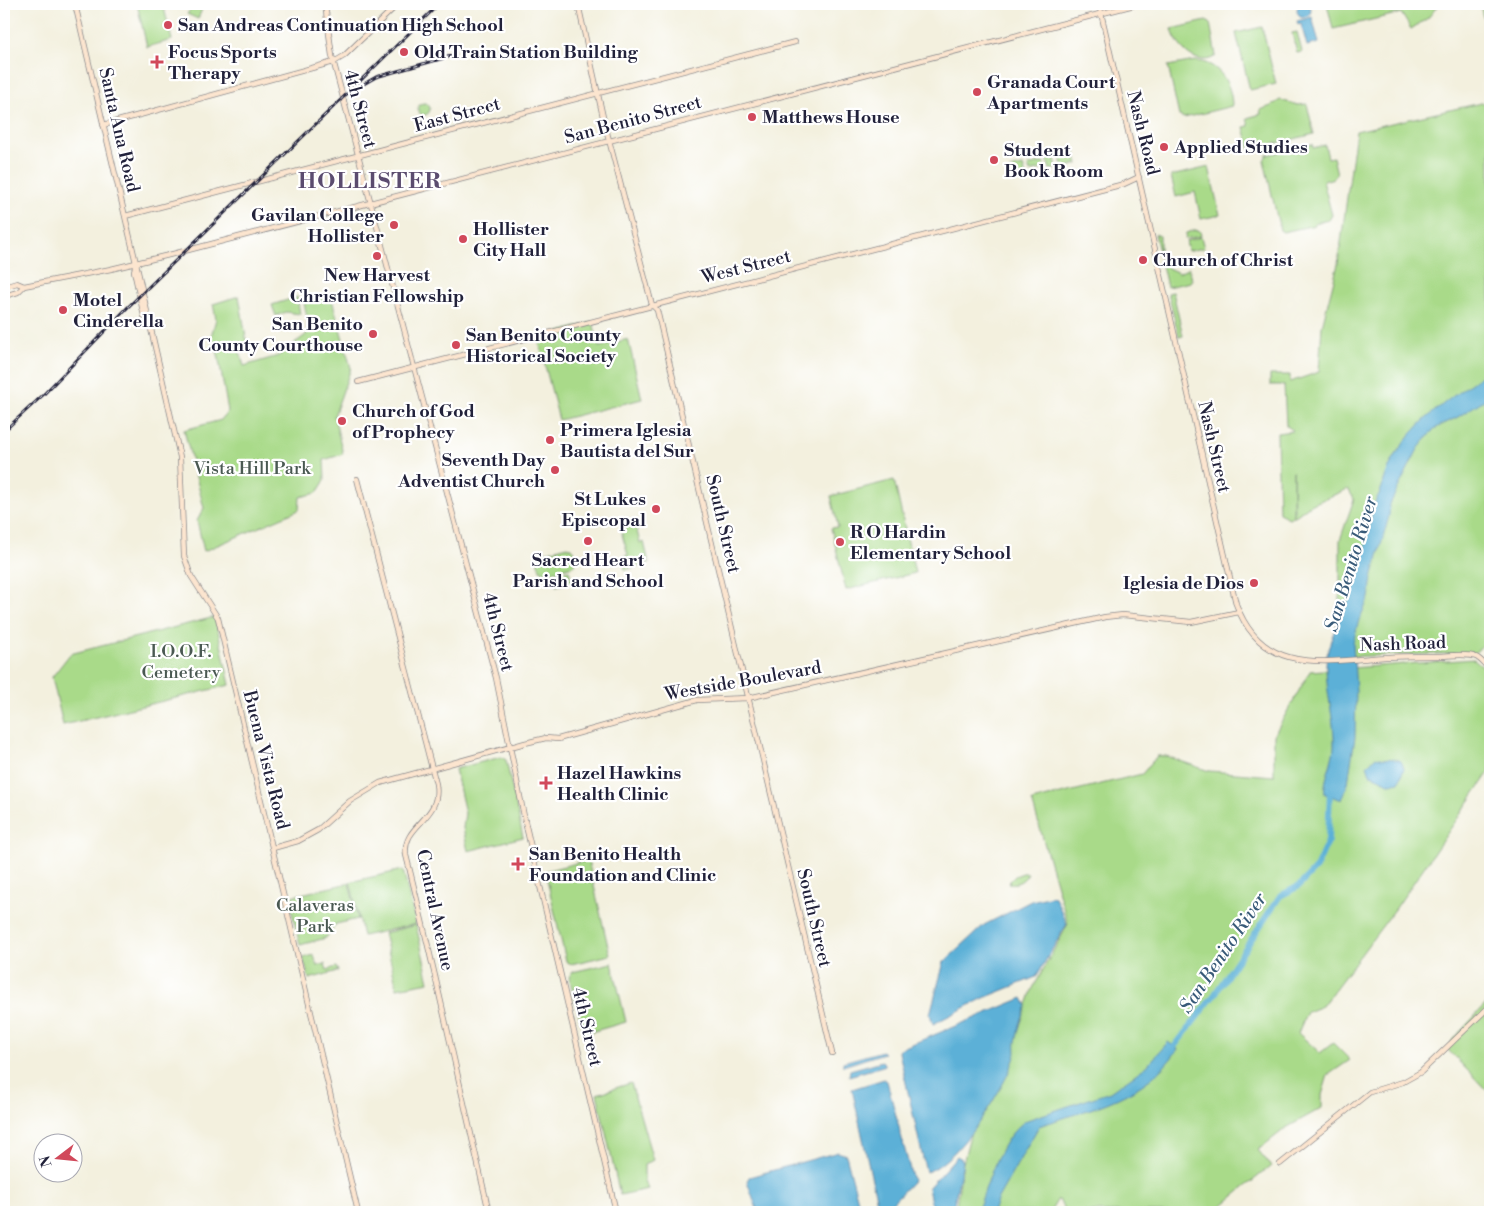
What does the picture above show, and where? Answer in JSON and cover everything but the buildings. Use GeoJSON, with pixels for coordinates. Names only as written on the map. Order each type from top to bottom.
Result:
{"type":"FeatureCollection","features":[{"type":"Feature","properties":{"kind":"street","name":"Santa Ana Road"},"geometry":{"type":"LineString","coordinates":[[74,4],[136,263]]}},
{"type":"Feature","properties":{"kind":"street","name":"4th Street"},"geometry":{"type":"LineString","coordinates":[[326,4],[334,62],[496,678],[509,747],[616,1212]]}},
{"type":"Feature","properties":{"kind":"street"},"geometry":{"type":"LineString","coordinates":[[103,125],[334,62],[344,56],[398,4]]}},
{"type":"Feature","properties":{"kind":"street","name":"South Street"},"geometry":{"type":"LineString","coordinates":[[578,4],[598,94],[652,305],[657,310],[832,1054]]}},
{"type":"Feature","properties":{"kind":"street","name":"Nash Road"},"geometry":{"type":"LineString","coordinates":[[1099,4],[1160,269]]}},
{"type":"Feature","properties":{"kind":"street","name":"San Benito Street"},"geometry":{"type":"LineString","coordinates":[[24,286],[136,263],[1138,4]]}},
{"type":"Feature","properties":{"kind":"street","name":"East Street"},"geometry":{"type":"LineString","coordinates":[[125,216],[795,42]]}},
{"type":"Feature","properties":{"kind":"street","name":"West Street"},"geometry":{"type":"LineString","coordinates":[[358,382],[1124,184],[1139,177]]}},
{"type":"Feature","properties":{"kind":"street","name":"Buena Vista Road"},"geometry":{"type":"LineString","coordinates":[[136,263],[180,456],[184,556],[191,576],[217,614],[358,1212]]}},
{"type":"Feature","properties":{"kind":"street","name":"Nash Street"},"geometry":{"type":"LineString","coordinates":[[1160,269],[1239,612],[1248,630]]}},
{"type":"Feature","properties":{"kind":"street"},"geometry":{"type":"LineString","coordinates":[[4,287],[17,283],[24,286],[18,292],[4,296]]}},
{"type":"Feature","properties":{"kind":"street","name":"Central Avenue"},"geometry":{"type":"LineString","coordinates":[[357,479],[437,790],[436,802],[430,814],[410,834],[405,847],[450,1036],[469,1132],[489,1212]]}},
{"type":"Feature","properties":{"kind":"street","name":"Westside Boulevard"},"geometry":{"type":"LineString","coordinates":[[273,848],[298,841],[318,830],[350,801],[380,783],[509,747],[546,738],[558,739],[697,700],[748,698],[1106,616],[1191,622],[1239,612]]}},
{"type":"Feature","properties":{"kind":"street","name":"Nash Road"},"geometry":{"type":"LineString","coordinates":[[1248,630],[1278,654],[1292,660],[1312,662],[1430,656],[1476,657],[1490,670]]}},
{"type":"Feature","properties":{"kind":"street"},"geometry":{"type":"LineString","coordinates":[[1280,1164],[1370,1092],[1402,1082],[1420,1072],[1490,1006]]}},
{"type":"Feature","properties":{"kind":"green space"},"geometry":{"type":"Polygon","coordinates":[[[137,4],[163,4],[172,40],[147,47],[137,4]]]}},
{"type":"Feature","properties":{"kind":"green space"},"geometry":{"type":"Polygon","coordinates":[[[195,4],[204,4],[198,19],[187,14],[195,4]]]}},
{"type":"Feature","properties":{"kind":"green space"},"geometry":{"type":"Polygon","coordinates":[[[1327,4],[1439,4],[1428,18],[1411,29],[1401,13],[1333,29],[1327,4]]]}},
{"type":"Feature","properties":{"kind":"green space"},"geometry":{"type":"Polygon","coordinates":[[[1480,4],[1490,4],[1490,18],[1483,17],[1480,4]]]}},
{"type":"Feature","properties":{"kind":"green space"},"geometry":{"type":"Polygon","coordinates":[[[1206,21],[1210,23],[1216,56],[1202,60],[1195,58],[1183,49],[1174,36],[1172,29],[1206,21]]]}},
{"type":"Feature","properties":{"kind":"green space"},"geometry":{"type":"Polygon","coordinates":[[[1262,27],[1276,84],[1250,90],[1236,33],[1262,27]]]}},
{"type":"Feature","properties":{"kind":"green space"},"geometry":{"type":"Polygon","coordinates":[[[1297,32],[1302,52],[1297,53],[1292,33],[1297,32]]]}},
{"type":"Feature","properties":{"kind":"green space"},"geometry":{"type":"Polygon","coordinates":[[[1195,61],[1211,65],[1223,76],[1230,90],[1232,106],[1184,118],[1179,116],[1168,66],[1195,61]]]}},
{"type":"Feature","properties":{"kind":"green space"},"geometry":{"type":"Polygon","coordinates":[[[1280,100],[1298,105],[1307,104],[1314,134],[1250,150],[1244,127],[1249,126],[1247,118],[1261,114],[1260,110],[1280,100]]]}},
{"type":"Feature","properties":{"kind":"green space"},"geometry":{"type":"Polygon","coordinates":[[[1490,101],[1490,637],[1475,653],[1330,657],[1340,632],[1340,540],[1354,499],[1348,489],[1310,505],[1294,517],[1293,471],[1293,516],[1289,518],[1279,513],[1277,433],[1293,431],[1286,425],[1284,385],[1270,385],[1270,375],[1290,375],[1290,382],[1319,372],[1322,326],[1338,264],[1356,131],[1490,101]]]}},
{"type":"Feature","properties":{"kind":"green space"},"geometry":{"type":"Polygon","coordinates":[[[424,103],[430,109],[424,115],[418,109],[424,103]]]}},
{"type":"Feature","properties":{"kind":"green space"},"geometry":{"type":"Polygon","coordinates":[[[1312,144],[1313,148],[1325,145],[1328,158],[1333,157],[1337,174],[1334,178],[1323,181],[1332,215],[1329,220],[1314,223],[1315,225],[1283,232],[1280,230],[1264,160],[1267,155],[1312,144]]]}},
{"type":"Feature","properties":{"kind":"green space"},"geometry":{"type":"Polygon","coordinates":[[[1074,149],[1078,164],[1063,168],[1059,153],[1074,149]]]}},
{"type":"Feature","properties":{"kind":"green space"},"geometry":{"type":"Polygon","coordinates":[[[1054,154],[1057,168],[1050,170],[1046,156],[1054,154]]]}},
{"type":"Feature","properties":{"kind":"green space"},"geometry":{"type":"Polygon","coordinates":[[[1043,162],[1045,168],[1030,172],[1028,166],[1043,162]]]}},
{"type":"Feature","properties":{"kind":"green space"},"geometry":{"type":"Polygon","coordinates":[[[1023,166],[1026,176],[1012,179],[1010,169],[1023,166]]]}},
{"type":"Feature","properties":{"kind":"green space"},"geometry":{"type":"Polygon","coordinates":[[[1209,167],[1220,215],[1201,219],[1195,192],[1176,197],[1171,176],[1209,167]]]}},
{"type":"Feature","properties":{"kind":"green space"},"geometry":{"type":"Polygon","coordinates":[[[1195,230],[1200,231],[1201,236],[1185,239],[1186,233],[1195,230]]]}},
{"type":"Feature","properties":{"kind":"green space"},"geometry":{"type":"Polygon","coordinates":[[[1155,234],[1160,236],[1160,255],[1168,268],[1179,273],[1189,268],[1191,282],[1167,287],[1155,234]]]}},
{"type":"Feature","properties":{"kind":"green space"},"geometry":{"type":"Polygon","coordinates":[[[1201,237],[1204,248],[1188,251],[1186,241],[1201,237]]]}},
{"type":"Feature","properties":{"kind":"green space"},"geometry":{"type":"Polygon","coordinates":[[[1173,292],[1183,336],[1179,337],[1168,293],[1173,292]]]}},
{"type":"Feature","properties":{"kind":"green space","name":"Vista Hill Park"},"geometry":{"type":"Polygon","coordinates":[[[239,296],[247,343],[238,346],[244,366],[278,356],[307,334],[308,322],[304,303],[331,296],[351,368],[334,416],[343,454],[324,460],[325,480],[317,493],[300,497],[299,510],[204,551],[197,521],[204,508],[184,430],[221,420],[228,411],[216,343],[210,340],[216,319],[213,304],[239,296]]]}},
{"type":"Feature","properties":{"kind":"green space"},"geometry":{"type":"Polygon","coordinates":[[[297,297],[300,314],[286,312],[276,316],[272,305],[297,297]]]}},
{"type":"Feature","properties":{"kind":"green space"},"geometry":{"type":"Polygon","coordinates":[[[593,322],[599,347],[628,339],[642,399],[559,420],[538,338],[593,322]]]}},
{"type":"Feature","properties":{"kind":"green space"},"geometry":{"type":"Polygon","coordinates":[[[894,480],[915,573],[846,590],[831,528],[838,527],[831,496],[894,480]]]}},
{"type":"Feature","properties":{"kind":"green space"},"geometry":{"type":"Polygon","coordinates":[[[632,523],[633,528],[636,527],[640,543],[644,542],[649,563],[625,570],[622,557],[628,555],[621,531],[625,530],[624,525],[632,523]]]}},
{"type":"Feature","properties":{"kind":"green space"},"geometry":{"type":"Polygon","coordinates":[[[568,546],[574,550],[576,561],[573,566],[546,573],[540,570],[537,559],[541,553],[568,546]]]}},
{"type":"Feature","properties":{"kind":"green space"},"geometry":{"type":"Polygon","coordinates":[[[569,570],[572,582],[556,586],[558,573],[569,570]]]}},
{"type":"Feature","properties":{"kind":"green space","name":"I.O.O.F. Cemetery"},"geometry":{"type":"Polygon","coordinates":[[[215,617],[230,685],[63,725],[52,677],[70,654],[215,617]]]}},
{"type":"Feature","properties":{"kind":"green space"},"geometry":{"type":"Polygon","coordinates":[[[1474,659],[1490,672],[1490,771],[1396,908],[1322,1006],[1307,1012],[1298,1033],[1320,1053],[1333,1043],[1350,1060],[1328,1075],[1322,1095],[1322,1108],[1286,1128],[1258,1150],[1271,1166],[1214,1212],[1067,1212],[1058,1199],[1050,1212],[955,1212],[963,1163],[970,1135],[1007,1064],[1032,990],[1068,924],[1032,801],[1142,774],[1157,756],[1166,756],[1209,771],[1274,776],[1274,735],[1310,671],[1474,659]]]}},
{"type":"Feature","properties":{"kind":"green space"},"geometry":{"type":"Polygon","coordinates":[[[501,757],[506,760],[523,837],[468,851],[463,828],[465,813],[455,769],[501,757]]]}},
{"type":"Feature","properties":{"kind":"green space"},"geometry":{"type":"Polygon","coordinates":[[[588,860],[610,955],[571,964],[566,961],[545,871],[588,860]]]}},
{"type":"Feature","properties":{"kind":"green space"},"geometry":{"type":"Polygon","coordinates":[[[403,870],[416,924],[363,936],[350,882],[403,870]]]}},
{"type":"Feature","properties":{"kind":"green space"},"geometry":{"type":"Polygon","coordinates":[[[1028,873],[1022,880],[1017,883],[1008,883],[1015,876],[1028,873]]]}},
{"type":"Feature","properties":{"kind":"green space","name":"Calaveras Park"},"geometry":{"type":"Polygon","coordinates":[[[349,883],[358,919],[336,924],[326,938],[300,945],[288,897],[349,883]]]}},
{"type":"Feature","properties":{"kind":"green space"},"geometry":{"type":"Polygon","coordinates":[[[416,925],[429,982],[397,988],[384,933],[416,925]]]}},
{"type":"Feature","properties":{"kind":"green space"},"geometry":{"type":"Polygon","coordinates":[[[314,955],[317,966],[325,964],[327,970],[336,967],[338,971],[309,979],[303,958],[314,955]]]}},
{"type":"Feature","properties":{"kind":"green space"},"geometry":{"type":"Polygon","coordinates":[[[612,963],[626,1022],[584,1034],[569,977],[572,972],[612,963]]]}},
{"type":"Feature","properties":{"kind":"green space"},"geometry":{"type":"Polygon","coordinates":[[[1490,1000],[1490,1094],[1448,1050],[1453,1039],[1490,1000]]]}},
{"type":"Feature","properties":{"kind":"green space"},"geometry":{"type":"Polygon","coordinates":[[[631,1083],[653,1160],[644,1165],[644,1181],[648,1189],[620,1195],[597,1094],[631,1083]]]}},
{"type":"Feature","properties":{"kind":"water"},"geometry":{"type":"Polygon","coordinates":[[[1304,3],[1309,5],[1311,10],[1309,15],[1304,17],[1299,15],[1297,10],[1299,5],[1304,3]]]}},
{"type":"Feature","properties":{"kind":"water"},"geometry":{"type":"Polygon","coordinates":[[[1312,17],[1319,43],[1307,46],[1301,24],[1298,25],[1297,21],[1312,17]]]}},
{"type":"Feature","properties":{"kind":"water"},"geometry":{"type":"Polygon","coordinates":[[[1490,370],[1490,392],[1484,400],[1458,417],[1434,429],[1418,449],[1390,504],[1389,516],[1372,578],[1369,598],[1359,620],[1353,643],[1356,690],[1355,737],[1348,783],[1342,800],[1325,794],[1325,784],[1334,746],[1326,677],[1327,656],[1329,645],[1358,576],[1374,505],[1389,467],[1411,434],[1440,406],[1490,370]]]}},
{"type":"Feature","properties":{"kind":"water"},"geometry":{"type":"Polygon","coordinates":[[[1376,757],[1401,761],[1404,768],[1399,782],[1391,784],[1370,774],[1367,765],[1376,757]]]}},
{"type":"Feature","properties":{"kind":"water"},"geometry":{"type":"Polygon","coordinates":[[[1055,897],[1067,924],[1036,977],[984,998],[933,1024],[930,1014],[944,962],[984,925],[1031,901],[1055,897]]]}},
{"type":"Feature","properties":{"kind":"water"},"geometry":{"type":"Polygon","coordinates":[[[1023,998],[1027,1006],[1018,1033],[1016,1055],[1010,1071],[991,1105],[965,1140],[952,1155],[938,1166],[926,1172],[899,1052],[900,1049],[1023,998]]]}},
{"type":"Feature","properties":{"kind":"water"},"geometry":{"type":"Polygon","coordinates":[[[1168,1042],[1178,1049],[1165,1066],[1134,1090],[1097,1107],[1039,1126],[998,1198],[993,1212],[977,1212],[996,1161],[1009,1137],[1017,1128],[1027,1120],[1110,1092],[1147,1066],[1168,1042]]]}},
{"type":"Feature","properties":{"kind":"water"},"geometry":{"type":"Polygon","coordinates":[[[882,1051],[884,1053],[843,1066],[843,1062],[882,1051]]]}},
{"type":"Feature","properties":{"kind":"water"},"geometry":{"type":"Polygon","coordinates":[[[882,1061],[886,1065],[849,1076],[850,1070],[882,1061]]]}},
{"type":"Feature","properties":{"kind":"water"},"geometry":{"type":"Polygon","coordinates":[[[884,1079],[887,1081],[913,1181],[884,1211],[879,1212],[852,1089],[884,1079]]]}},
{"type":"Feature","properties":{"kind":"water"},"geometry":{"type":"Polygon","coordinates":[[[838,1152],[846,1155],[861,1212],[758,1212],[747,1181],[749,1177],[838,1152]]]}},
{"type":"Feature","properties":{"kind":"water"},"geometry":{"type":"Polygon","coordinates":[[[957,1156],[963,1162],[952,1212],[933,1212],[928,1188],[957,1156]]]}},
{"type":"Feature","properties":{"kind":"waterway","name":"San Benito River"},"geometry":{"type":"LineString","coordinates":[[1169,1051],[1173,1051],[1174,1047],[1215,994],[1280,896],[1299,886],[1316,868],[1328,841],[1330,790]]}},
{"type":"Feature","properties":{"kind":"railway"},"geometry":{"type":"LineString","coordinates":[[4,431],[43,395],[128,307],[439,4]]}},
{"type":"Feature","properties":{"kind":"railway"},"geometry":{"type":"LineString","coordinates":[[362,85],[376,77],[455,55]]}},
{"type":"Feature","properties":{"kind":"place","name":"San Andreas Continuation High School"},"geometry":{"type":"Point","coordinates":[168,25]}},
{"type":"Feature","properties":{"kind":"place","name":"Old Train Station Building"},"geometry":{"type":"Point","coordinates":[404,52]}},
{"type":"Feature","properties":{"kind":"place","name":"Focus Sports Therapy"},"geometry":{"type":"Point","coordinates":[157,62]}},
{"type":"Feature","properties":{"kind":"place","name":"Granada Court Apartments"},"geometry":{"type":"Point","coordinates":[977,92]}},
{"type":"Feature","properties":{"kind":"place","name":"Matthews House"},"geometry":{"type":"Point","coordinates":[752,117]}},
{"type":"Feature","properties":{"kind":"place","name":"Applied Studies"},"geometry":{"type":"Point","coordinates":[1164,147]}},
{"type":"Feature","properties":{"kind":"place","name":"Student Book Room"},"geometry":{"type":"Point","coordinates":[994,160]}},
{"type":"Feature","properties":{"kind":"place","name":"Gavilan College Hollister"},"geometry":{"type":"Point","coordinates":[394,225]}},
{"type":"Feature","properties":{"kind":"place","name":"Hollister City Hall"},"geometry":{"type":"Point","coordinates":[463,239]}},
{"type":"Feature","properties":{"kind":"place","name":"New Harvest Christian Fellowship"},"geometry":{"type":"Point","coordinates":[377,256]}},
{"type":"Feature","properties":{"kind":"place","name":"Church of Christ"},"geometry":{"type":"Point","coordinates":[1143,260]}},
{"type":"Feature","properties":{"kind":"place","name":"Motel Cinderella"},"geometry":{"type":"Point","coordinates":[63,310]}},
{"type":"Feature","properties":{"kind":"place","name":"San Benito County Courthouse"},"geometry":{"type":"Point","coordinates":[373,334]}},
{"type":"Feature","properties":{"kind":"place","name":"San Benito County Historical Society"},"geometry":{"type":"Point","coordinates":[456,345]}},
{"type":"Feature","properties":{"kind":"place","name":"Church of God of Prophecy"},"geometry":{"type":"Point","coordinates":[342,421]}},
{"type":"Feature","properties":{"kind":"place","name":"Primera Iglesia Bautista del Sur"},"geometry":{"type":"Point","coordinates":[550,440]}},
{"type":"Feature","properties":{"kind":"place","name":"Seventh Day Adventist Church"},"geometry":{"type":"Point","coordinates":[555,470]}},
{"type":"Feature","properties":{"kind":"place","name":"St Lukes Episcopal"},"geometry":{"type":"Point","coordinates":[656,509]}},
{"type":"Feature","properties":{"kind":"place","name":"Sacred Heart Parish and School"},"geometry":{"type":"Point","coordinates":[588,541]}},
{"type":"Feature","properties":{"kind":"place","name":"R O Hardin Elementary School"},"geometry":{"type":"Point","coordinates":[840,542]}},
{"type":"Feature","properties":{"kind":"place","name":"Iglesia de Dios"},"geometry":{"type":"Point","coordinates":[1254,583]}},
{"type":"Feature","properties":{"kind":"place","name":"Hazel Hawkins Health Clinic"},"geometry":{"type":"Point","coordinates":[546,783]}},
{"type":"Feature","properties":{"kind":"place","name":"San Benito Health Foundation and Clinic"},"geometry":{"type":"Point","coordinates":[518,864]}},
{"type":"Feature","properties":{"kind":"district","name":"HOLLISTER"},"geometry":{"type":"Point","coordinates":[370,181]}}]}
